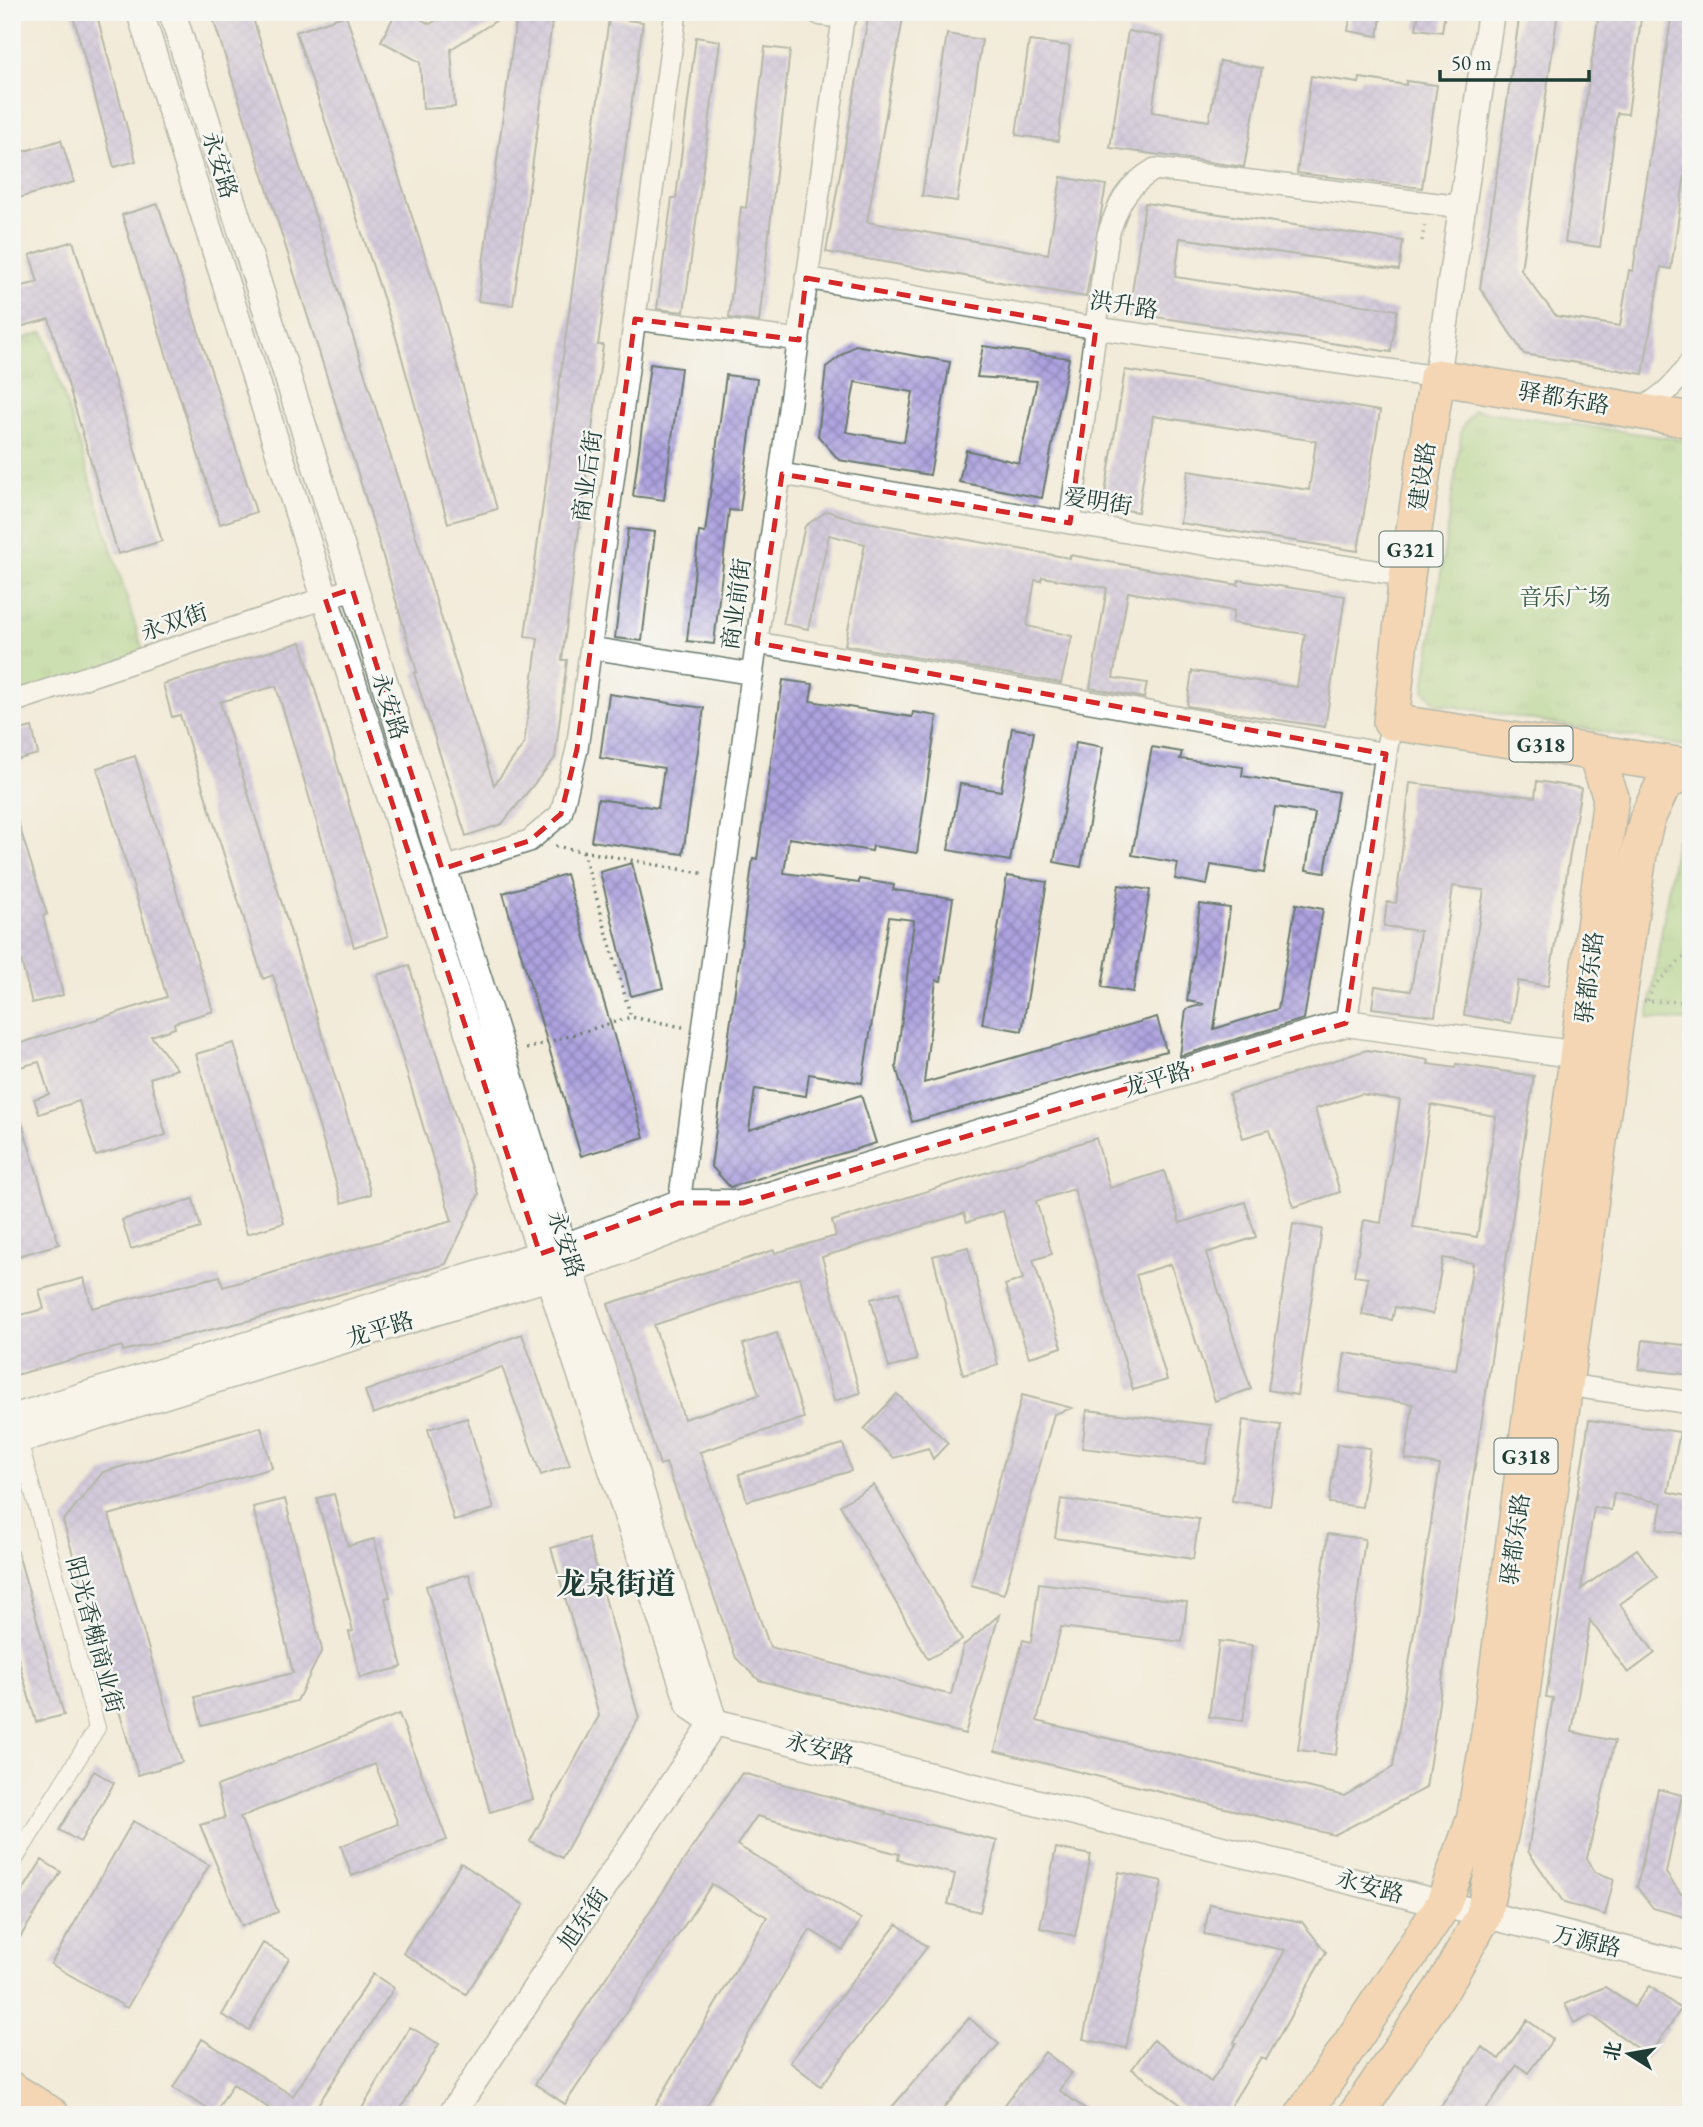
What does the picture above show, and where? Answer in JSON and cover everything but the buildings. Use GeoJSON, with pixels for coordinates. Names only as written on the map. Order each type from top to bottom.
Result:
{"type":"FeatureCollection","features":[{"type":"Feature","properties":{"kind":"highway","name":"驿都东路"},"geometry":{"type":"LineString","coordinates":[[1437,377],[1691,420]]}},
{"type":"Feature","properties":{"kind":"highway","name":"建设路"},"geometry":{"type":"LineString","coordinates":[[1389,738],[1407,576],[1437,377]]}},
{"type":"Feature","properties":{"kind":"highway","name":"驿都东路"},"geometry":{"type":"LineString","coordinates":[[1389,738],[1595,753],[1691,769]]}},
{"type":"Feature","properties":{"kind":"highway","name":"驿都东路"},"geometry":{"type":"LineString","coordinates":[[1303,2115],[1443,1905],[1474,1820],[1489,1732],[1611,797],[1595,753]]}},
{"type":"Feature","properties":{"kind":"highway","name":"驿都东路"},"geometry":{"type":"LineString","coordinates":[[1356,2115],[1443,1987],[1483,1917],[1506,1807],[1567,1385],[1634,1001],[1640,847],[1647,819],[1664,783],[1691,769]]}},
{"type":"Feature","properties":{"kind":"main road"},"geometry":{"type":"LineString","coordinates":[[12,2089],[53,2115]]}},
{"type":"Feature","properties":{"kind":"street"},"geometry":{"type":"LineString","coordinates":[[140,12],[325,598],[690,1706],[714,1722]]}},
{"type":"Feature","properties":{"kind":"street","name":"永安路"},"geometry":{"type":"LineString","coordinates":[[172,12],[352,589],[571,1257],[714,1722],[1079,1811],[1483,1917]]}},
{"type":"Feature","properties":{"kind":"street","name":"商业后街"},"geometry":{"type":"LineString","coordinates":[[442,869],[529,841],[561,814],[577,749],[676,12]]}},
{"type":"Feature","properties":{"kind":"street","name":"建设路"},"geometry":{"type":"LineString","coordinates":[[1437,377],[1491,12]]}},
{"type":"Feature","properties":{"kind":"street","name":"商业前街"},"geometry":{"type":"LineString","coordinates":[[679,1203],[782,474],[836,13]]}},
{"type":"Feature","properties":{"kind":"street"},"geometry":{"type":"LineString","coordinates":[[1070,523],[1108,235],[1118,204],[1133,182],[1155,169],[1462,206]]}},
{"type":"Feature","properties":{"kind":"street","name":"洪升路"},"geometry":{"type":"LineString","coordinates":[[806,278],[1096,328],[1437,377]]}},
{"type":"Feature","properties":{"kind":"street"},"geometry":{"type":"LineString","coordinates":[[635,319],[799,340]]}},
{"type":"Feature","properties":{"kind":"street"},"geometry":{"type":"LineString","coordinates":[[1637,411],[1660,398],[1680,378],[1691,361]]}},
{"type":"Feature","properties":{"kind":"street","name":"爱明街"},"geometry":{"type":"LineString","coordinates":[[782,474],[1407,576]]}},
{"type":"Feature","properties":{"kind":"street","name":"永双街"},"geometry":{"type":"LineString","coordinates":[[12,702],[352,589]]}},
{"type":"Feature","properties":{"kind":"street"},"geometry":{"type":"LineString","coordinates":[[757,643],[1389,738]]}},
{"type":"Feature","properties":{"kind":"street"},"geometry":{"type":"LineString","coordinates":[[591,648],[753,674]]}},
{"type":"Feature","properties":{"kind":"street","name":"建设路"},"geometry":{"type":"LineString","coordinates":[[1346,1023],[1389,738]]}},
{"type":"Feature","properties":{"kind":"street","name":"龙平路"},"geometry":{"type":"LineString","coordinates":[[14,1433],[743,1203],[1346,1023],[1579,1055]]}},
{"type":"Feature","properties":{"kind":"street","name":"龙平路"},"geometry":{"type":"LineString","coordinates":[[571,1257],[679,1203],[743,1203]]}},
{"type":"Feature","properties":{"kind":"street"},"geometry":{"type":"LineString","coordinates":[[1567,1385],[1691,1403]]}},
{"type":"Feature","properties":{"kind":"street","name":"阳光香榭商业街"},"geometry":{"type":"LineString","coordinates":[[12,1864],[97,1728],[14,1433]]}},
{"type":"Feature","properties":{"kind":"street","name":"旭东街"},"geometry":{"type":"LineString","coordinates":[[451,2115],[714,1722]]}},
{"type":"Feature","properties":{"kind":"street","name":"万源路"},"geometry":{"type":"LineString","coordinates":[[1483,1917],[1691,1966]]}},
{"type":"Feature","properties":{"kind":"path"},"geometry":{"type":"LineString","coordinates":[[529,841],[724,877]]}},
{"type":"Feature","properties":{"kind":"path"},"geometry":{"type":"LineString","coordinates":[[583,851],[631,1017]]}},
{"type":"Feature","properties":{"kind":"path"},"geometry":{"type":"LineString","coordinates":[[1634,1001],[1691,951]]}},
{"type":"Feature","properties":{"kind":"path"},"geometry":{"type":"LineString","coordinates":[[1634,1001],[1691,1002]]}},
{"type":"Feature","properties":{"kind":"path"},"geometry":{"type":"LineString","coordinates":[[504,1056],[631,1017],[703,1030]]}},
{"type":"Feature","properties":{"kind":"highlighted area"},"geometry":{"type":"Polygon","coordinates":[[[806,278],[1096,328],[1070,523],[782,474],[757,643],[1386,754],[1346,1023],[743,1203],[679,1203],[540,1254],[325,598],[352,589],[442,869],[529,841],[561,814],[577,749],[635,319],[799,340],[806,278]]]}},
{"type":"Feature","properties":{"kind":"green space"},"geometry":{"type":"Polygon","coordinates":[[[44,332],[146,660],[12,702],[12,342],[44,332]]]}},
{"type":"Feature","properties":{"kind":"green space","name":"音乐广场"},"geometry":{"type":"Polygon","coordinates":[[[1474,410],[1691,441],[1691,747],[1435,703],[1424,690],[1462,428],[1474,410]]]}},
{"type":"Feature","properties":{"kind":"green space"},"geometry":{"type":"Polygon","coordinates":[[[1676,839],[1691,841],[1691,1021],[1648,1019],[1676,839]]]}},
{"type":"Feature","properties":{"kind":"district","name":"龙泉街道"},"geometry":{"type":"Point","coordinates":[616,1583]}}]}
